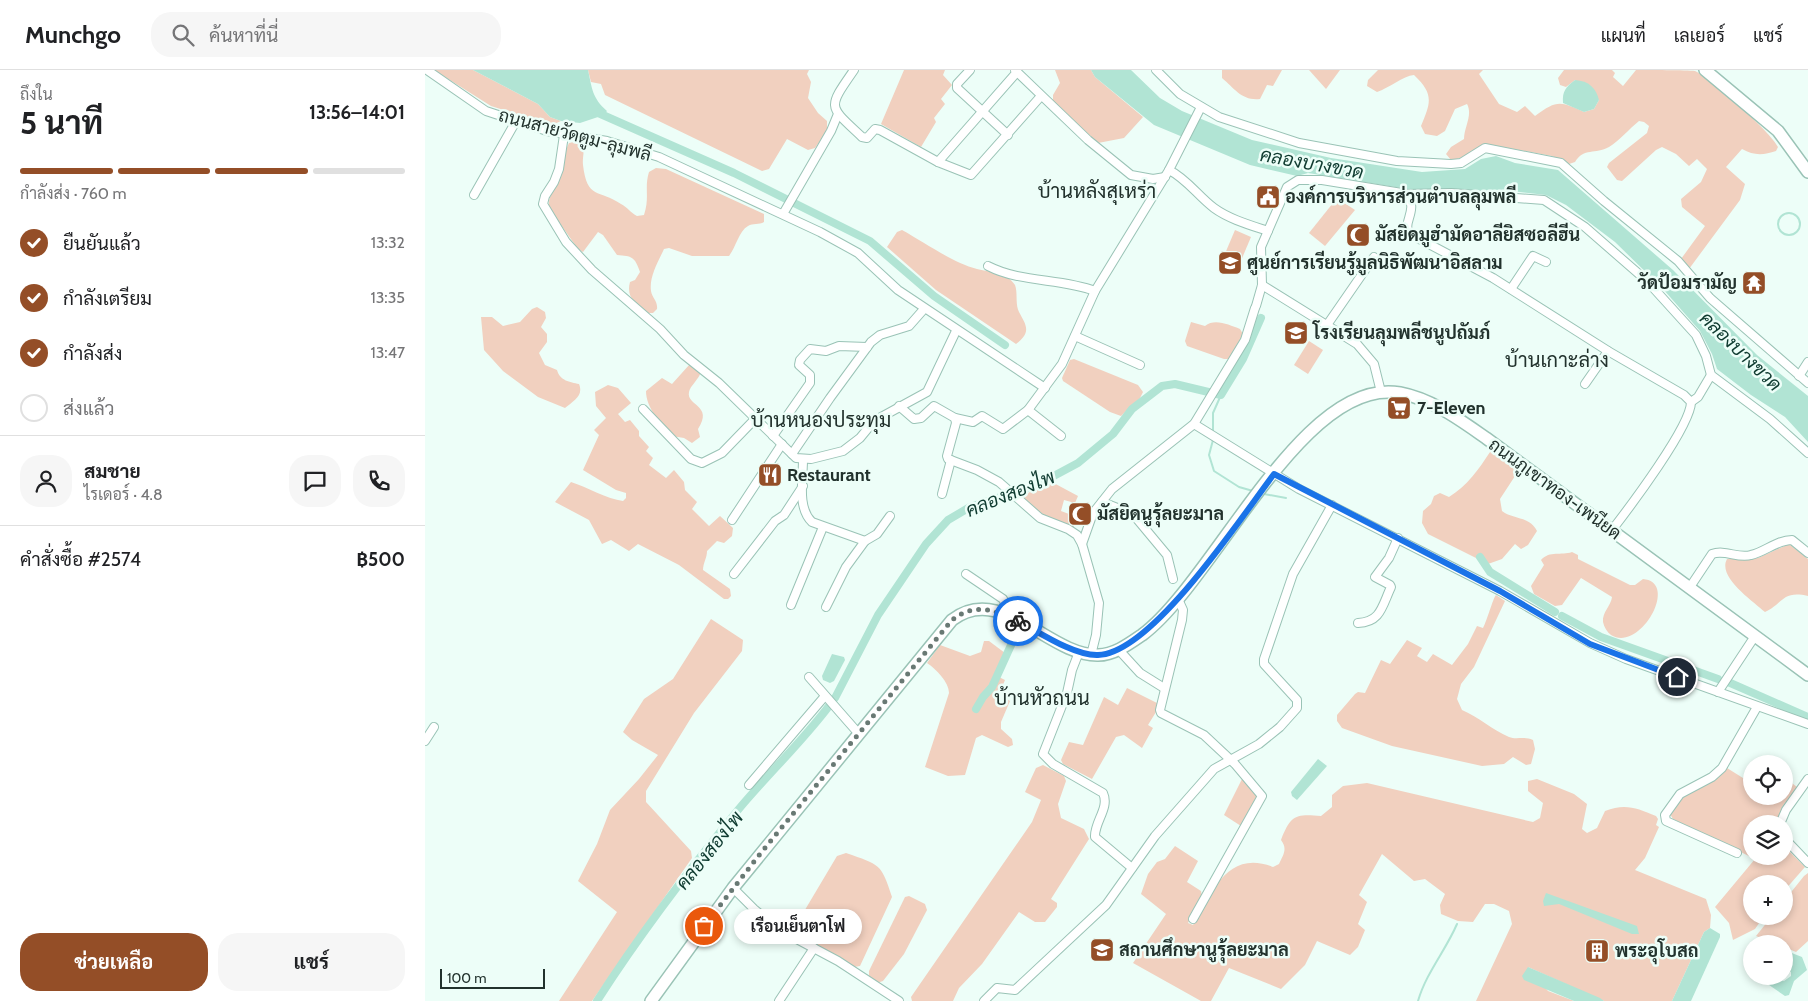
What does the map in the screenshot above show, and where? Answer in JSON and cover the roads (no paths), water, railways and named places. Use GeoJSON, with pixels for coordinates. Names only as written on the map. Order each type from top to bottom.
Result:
{"type":"FeatureCollection","features":[{"type":"Feature","properties":{"kind":"street","name":"ถนนสายวัดตูม-ลุมพลี"},"geometry":{"type":"LineString","coordinates":[[427,70],[487,111],[564,135],[607,141],[659,158],[785,212],[858,253],[898,290],[956,331],[1045,388]]}},
{"type":"Feature","properties":{"kind":"street"},"geometry":{"type":"LineString","coordinates":[[785,212],[831,131],[837,114],[834,100],[854,70]]}},
{"type":"Feature","properties":{"kind":"street"},"geometry":{"type":"LineString","coordinates":[[970,70],[956,87],[1008,135]]}},
{"type":"Feature","properties":{"kind":"street"},"geometry":{"type":"LineString","coordinates":[[1156,70],[1180,94],[1200,109],[1245,127],[1299,143],[1397,161],[1451,164],[1461,162],[1485,148],[1561,162],[1604,202],[1678,261],[1710,298],[1808,383]]}},
{"type":"Feature","properties":{"kind":"street"},"geometry":{"type":"LineString","coordinates":[[1705,70],[1771,125],[1808,172]]}},
{"type":"Feature","properties":{"kind":"street"},"geometry":{"type":"LineString","coordinates":[[938,162],[1016,71],[1041,96],[1131,175],[1153,179],[1167,173],[1189,184],[1214,208],[1243,222],[1268,231]]}},
{"type":"Feature","properties":{"kind":"street"},"geometry":{"type":"LineString","coordinates":[[837,114],[862,136],[870,136],[878,129],[938,162],[973,175],[1041,96]]}},
{"type":"Feature","properties":{"kind":"street"},"geometry":{"type":"LineString","coordinates":[[899,406],[914,419],[921,418],[934,406],[955,418],[973,422],[982,416],[1003,429],[1028,410],[1062,364],[1095,291],[1167,173],[1200,109]]}},
{"type":"Feature","properties":{"kind":"street"},"geometry":{"type":"LineString","coordinates":[[474,195],[516,121]]}},
{"type":"Feature","properties":{"kind":"street"},"geometry":{"type":"LineString","coordinates":[[564,135],[559,169],[554,182],[545,196],[543,204],[566,242],[592,270],[660,329],[684,355],[719,383],[792,454],[803,460],[843,451],[860,438],[874,421],[920,396],[931,387],[956,331]]}},
{"type":"Feature","properties":{"kind":"street"},"geometry":{"type":"LineString","coordinates":[[1082,544],[1093,513],[1119,483],[1194,424],[1208,404],[1245,340],[1262,285],[1261,247],[1287,187],[1299,180],[1322,180],[1408,194],[1500,196],[1544,200],[1559,208],[1616,252],[1659,294],[1695,335],[1706,356],[1708,371],[1711,375],[1770,419],[1808,453]]}},
{"type":"Feature","properties":{"kind":"street"},"geometry":{"type":"LineString","coordinates":[[1408,194],[1413,203],[1413,210],[1407,223],[1407,230],[1410,234],[1511,289],[1608,351],[1684,395],[1691,402]]}},
{"type":"Feature","properties":{"kind":"street"},"geometry":{"type":"LineString","coordinates":[[1511,289],[1533,256],[1546,262]]}},
{"type":"Feature","properties":{"kind":"street"},"geometry":{"type":"LineString","coordinates":[[1327,325],[1374,257]]}},
{"type":"Feature","properties":{"kind":"street"},"geometry":{"type":"LineString","coordinates":[[989,266],[1017,276],[1081,286],[1095,291]]}},
{"type":"Feature","properties":{"kind":"street"},"geometry":{"type":"LineString","coordinates":[[1262,285],[1357,344],[1374,364],[1381,392]]}},
{"type":"Feature","properties":{"kind":"street"},"geometry":{"type":"LineString","coordinates":[[792,454],[867,347],[880,335],[909,326],[925,309]]}},
{"type":"Feature","properties":{"kind":"street"},"geometry":{"type":"LineString","coordinates":[[1075,336],[1140,365]]}},
{"type":"Feature","properties":{"kind":"street"},"geometry":{"type":"LineString","coordinates":[[773,436],[810,383],[810,375],[799,365],[805,352],[810,348],[826,351],[839,346],[867,347]]}},
{"type":"Feature","properties":{"kind":"street"},"geometry":{"type":"LineString","coordinates":[[1585,384],[1608,351]]}},
{"type":"Feature","properties":{"kind":"street"},"geometry":{"type":"LineString","coordinates":[[1799,376],[1808,362]]}},
{"type":"Feature","properties":{"kind":"street"},"geometry":{"type":"LineString","coordinates":[[1612,530],[1654,474],[1660,460],[1689,415],[1691,402],[1698,397],[1711,375]]}},
{"type":"Feature","properties":{"kind":"street","name":"ถนนภูเขาทอง-เพนียด"},"geometry":{"type":"LineString","coordinates":[[651,1001],[733,888],[952,620],[970,610],[982,608],[1001,613],[1079,652],[1091,655],[1118,650],[1143,634],[1181,595],[1274,474],[1312,428],[1335,409],[1353,399],[1381,392],[1399,393],[1439,407],[1486,438],[1808,675]]}},
{"type":"Feature","properties":{"kind":"street"},"geometry":{"type":"LineString","coordinates":[[643,409],[691,459],[702,463],[723,453],[755,419]]}},
{"type":"Feature","properties":{"kind":"street"},"geometry":{"type":"LineString","coordinates":[[1028,410],[1061,436]]}},
{"type":"Feature","properties":{"kind":"street"},"geometry":{"type":"LineString","coordinates":[[955,418],[956,423],[947,456],[951,460],[977,470],[1005,488],[1040,518],[1068,529],[1077,535],[1082,544],[1099,603],[1096,634],[1091,655]]}},
{"type":"Feature","properties":{"kind":"street"},"geometry":{"type":"LineString","coordinates":[[1194,424],[1274,474],[1500,591],[1590,644],[1757,707],[1808,724]]}},
{"type":"Feature","properties":{"kind":"street"},"geometry":{"type":"LineString","coordinates":[[732,520],[782,444]]}},
{"type":"Feature","properties":{"kind":"street"},"geometry":{"type":"LineString","coordinates":[[803,460],[806,516],[812,522],[823,527],[865,541]]}},
{"type":"Feature","properties":{"kind":"street"},"geometry":{"type":"LineString","coordinates":[[942,494],[951,460]]}},
{"type":"Feature","properties":{"kind":"street"},"geometry":{"type":"LineString","coordinates":[[734,574],[775,522],[784,515],[803,486]]}},
{"type":"Feature","properties":{"kind":"street"},"geometry":{"type":"LineString","coordinates":[[1102,502],[1129,512],[1137,519],[1167,555],[1174,581],[1181,595],[1182,620],[1164,688],[1161,713],[1205,735],[1262,796],[1193,919]]}},
{"type":"Feature","properties":{"kind":"street"},"geometry":{"type":"LineString","coordinates":[[984,1001],[997,988],[1015,990],[1106,905],[1155,836],[1214,769],[1259,744],[1280,727],[1297,708],[1297,700],[1264,664],[1264,659],[1293,574],[1331,505]]}},
{"type":"Feature","properties":{"kind":"street"},"geometry":{"type":"LineString","coordinates":[[826,607],[846,566],[865,541],[877,534],[890,516]]}},
{"type":"Feature","properties":{"kind":"street"},"geometry":{"type":"LineString","coordinates":[[791,605],[823,527]]}},
{"type":"Feature","properties":{"kind":"street"},"geometry":{"type":"LineString","coordinates":[[1358,623],[1375,620],[1384,602],[1390,585],[1375,577],[1389,558],[1398,538]]}},
{"type":"Feature","properties":{"kind":"street"},"geometry":{"type":"LineString","coordinates":[[1690,587],[1712,554],[1718,552],[1743,556],[1751,555],[1792,540],[1808,553]]}},
{"type":"Feature","properties":{"kind":"street"},"geometry":{"type":"LineString","coordinates":[[966,574],[1003,599],[1005,603],[1001,613]]}},
{"type":"Feature","properties":{"kind":"street"},"geometry":{"type":"LineString","coordinates":[[1718,692],[1755,636]]}},
{"type":"Feature","properties":{"kind":"street"},"geometry":{"type":"LineString","coordinates":[[1118,650],[1140,673],[1164,688]]}},
{"type":"Feature","properties":{"kind":"street"},"geometry":{"type":"LineString","coordinates":[[1079,652],[1072,670],[1067,693],[1043,754],[1053,764],[1103,793],[1106,802],[1095,832],[1095,838],[1132,868]]}},
{"type":"Feature","properties":{"kind":"street"},"geometry":{"type":"LineString","coordinates":[[809,677],[859,734]]}},
{"type":"Feature","properties":{"kind":"street"},"geometry":{"type":"LineString","coordinates":[[749,785],[825,696]]}},
{"type":"Feature","properties":{"kind":"street"},"geometry":{"type":"LineString","coordinates":[[1737,853],[1666,821],[1665,815],[1680,794],[1712,777],[1722,768],[1757,707]]}},
{"type":"Feature","properties":{"kind":"street"},"geometry":{"type":"LineString","coordinates":[[425,741],[434,727]]}},
{"type":"Feature","properties":{"kind":"street"},"geometry":{"type":"LineString","coordinates":[[1784,815],[1808,779]]}},
{"type":"Feature","properties":{"kind":"street"},"geometry":{"type":"LineString","coordinates":[[1793,847],[1808,863]]}},
{"type":"Feature","properties":{"kind":"street"},"geometry":{"type":"LineString","coordinates":[[733,888],[778,929],[838,961],[899,1001]]}},
{"type":"Feature","properties":{"kind":"street"},"geometry":{"type":"LineString","coordinates":[[779,1001],[814,948]]}},
{"type":"Feature","properties":{"kind":"water"},"geometry":{"type":"Polygon","coordinates":[[[473,70],[588,70],[595,97],[607,111],[604,115],[580,123],[561,121],[550,117],[538,104],[473,70]]]}},
{"type":"Feature","properties":{"kind":"water","name":"คลองบางขวด"},"geometry":{"type":"Polygon","coordinates":[[[1091,70],[1131,70],[1160,98],[1182,111],[1252,140],[1331,158],[1422,172],[1465,169],[1481,159],[1496,156],[1515,163],[1558,170],[1673,270],[1757,355],[1808,396],[1808,442],[1785,417],[1751,395],[1717,369],[1712,354],[1700,331],[1663,289],[1615,242],[1566,205],[1546,195],[1511,191],[1414,190],[1308,173],[1297,176],[1250,165],[1154,125],[1095,77],[1091,70]]]}},
{"type":"Feature","properties":{"kind":"water"},"geometry":{"type":"Polygon","coordinates":[[[1575,80],[1588,84],[1596,92],[1599,100],[1594,109],[1584,112],[1563,103],[1565,90],[1575,80]]]}},
{"type":"Feature","properties":{"kind":"water"},"geometry":{"type":"Polygon","coordinates":[[[832,654],[844,657],[845,660],[834,681],[830,683],[823,680],[822,676],[832,654]]]}},
{"type":"Feature","properties":{"kind":"water"},"geometry":{"type":"Polygon","coordinates":[[[1318,759],[1327,766],[1297,800],[1292,796],[1291,792],[1318,759]]]}},
{"type":"Feature","properties":{"kind":"water"},"geometry":{"type":"Polygon","coordinates":[[[1546,893],[1637,926],[1639,934],[1632,934],[1559,904],[1544,906],[1543,901],[1546,893]]]}},
{"type":"Feature","properties":{"kind":"water"},"geometry":{"type":"Polygon","coordinates":[[[1710,928],[1720,934],[1720,937],[1691,1001],[1672,1001],[1704,932],[1710,928]]]}},
{"type":"Feature","properties":{"kind":"water"},"geometry":{"type":"Polygon","coordinates":[[[1793,954],[1802,957],[1807,970],[1793,984],[1793,954]]]}},
{"type":"Feature","properties":{"kind":"water"},"geometry":{"type":"Polygon","coordinates":[[[1528,967],[1604,1001],[1574,1001],[1524,980],[1522,976],[1528,967]]]}},
{"type":"Feature","properties":{"kind":"water"},"geometry":{"type":"Polygon","coordinates":[[[1769,985],[1793,985],[1789,995],[1785,996],[1769,985]]]}},
{"type":"Feature","properties":{"kind":"waterway"},"geometry":{"type":"LineString","coordinates":[[596,112],[734,173],[870,241],[934,296],[1005,345]]}},
{"type":"Feature","properties":{"kind":"waterway"},"geometry":{"type":"LineString","coordinates":[[1789,213],[1797,216],[1800,224],[1797,232],[1789,235],[1781,232],[1778,224],[1781,216],[1789,213]]}},
{"type":"Feature","properties":{"kind":"waterway","name":"คลองสองไพ"},"geometry":{"type":"LineString","coordinates":[[835,698],[878,615],[926,544],[948,520],[970,507],[1037,485],[1078,463],[1113,434],[1132,409],[1162,386],[1175,384],[1221,395],[1243,359],[1261,318]]}},
{"type":"Feature","properties":{"kind":"waterway"},"geometry":{"type":"LineString","coordinates":[[1213,432],[1213,413],[1221,395]]}},
{"type":"Feature","properties":{"kind":"waterway"},"geometry":{"type":"LineString","coordinates":[[1213,440],[1209,455],[1214,471],[1239,487],[1253,491]]}},
{"type":"Feature","properties":{"kind":"waterway"},"geometry":{"type":"LineString","coordinates":[[1264,494],[1286,498]]}},
{"type":"Feature","properties":{"kind":"waterway"},"geometry":{"type":"LineString","coordinates":[[1480,557],[1490,572],[1555,612]]}},
{"type":"Feature","properties":{"kind":"waterway"},"geometry":{"type":"LineString","coordinates":[[1562,616],[1601,637],[1718,679]]}},
{"type":"Feature","properties":{"kind":"waterway"},"geometry":{"type":"LineString","coordinates":[[976,709],[992,687],[1017,632]]}},
{"type":"Feature","properties":{"kind":"waterway"},"geometry":{"type":"LineString","coordinates":[[1728,682],[1808,717]]}},
{"type":"Feature","properties":{"kind":"waterway","name":"คลองสองไพ"},"geometry":{"type":"LineString","coordinates":[[597,1001],[647,927],[701,856],[749,797],[829,706]]}},
{"type":"Feature","properties":{"kind":"waterway"},"geometry":{"type":"LineString","coordinates":[[1418,1001],[1431,971],[1457,924]]}},
{"type":"Feature","properties":{"kind":"place","name":"องค์การบริหารส่วนตำบลลุมพลี"},"geometry":{"type":"Point","coordinates":[1268,197]}},
{"type":"Feature","properties":{"kind":"place","name":"มัสยิดมูฮำมัดอาลียิสซอลีฮีน"},"geometry":{"type":"Point","coordinates":[1358,235]}},
{"type":"Feature","properties":{"kind":"place","name":"ศูนย์การเรียนรู้มูลนิธิพัฒนาอิสลาม"},"geometry":{"type":"Point","coordinates":[1230,263]}},
{"type":"Feature","properties":{"kind":"place","name":"วัดป้อมรามัญ"},"geometry":{"type":"Point","coordinates":[1754,283]}},
{"type":"Feature","properties":{"kind":"place","name":"โรงเรียนลุมพลีชนูปถัมภ์"},"geometry":{"type":"Point","coordinates":[1296,333]}},
{"type":"Feature","properties":{"kind":"place","name":"7-Eleven"},"geometry":{"type":"Point","coordinates":[1399,408]}},
{"type":"Feature","properties":{"kind":"place","name":"Restaurant"},"geometry":{"type":"Point","coordinates":[770,475]}},
{"type":"Feature","properties":{"kind":"place","name":"มัสยิดนูรุ้ลยะมาล"},"geometry":{"type":"Point","coordinates":[1080,514]}},
{"type":"Feature","properties":{"kind":"place","name":"เรือนเย็นตาโฟ"},"geometry":{"type":"Point","coordinates":[704,926]}},
{"type":"Feature","properties":{"kind":"place","name":"สถานศึกษานูรุ้ลยะมาล"},"geometry":{"type":"Point","coordinates":[1102,950]}},
{"type":"Feature","properties":{"kind":"place","name":"พระอุโบสถ"},"geometry":{"type":"Point","coordinates":[1597,951]}},
{"type":"Feature","properties":{"kind":"district","name":"บ้านหลังสุเหร่า"},"geometry":{"type":"Point","coordinates":[1097,191]}},
{"type":"Feature","properties":{"kind":"district","name":"บ้านเกาะล่าง"},"geometry":{"type":"Point","coordinates":[1557,360]}},
{"type":"Feature","properties":{"kind":"district","name":"บ้านหนองประทุม"},"geometry":{"type":"Point","coordinates":[821,420]}},
{"type":"Feature","properties":{"kind":"district","name":"บ้านหัวถนน"},"geometry":{"type":"Point","coordinates":[1042,698]}}]}
